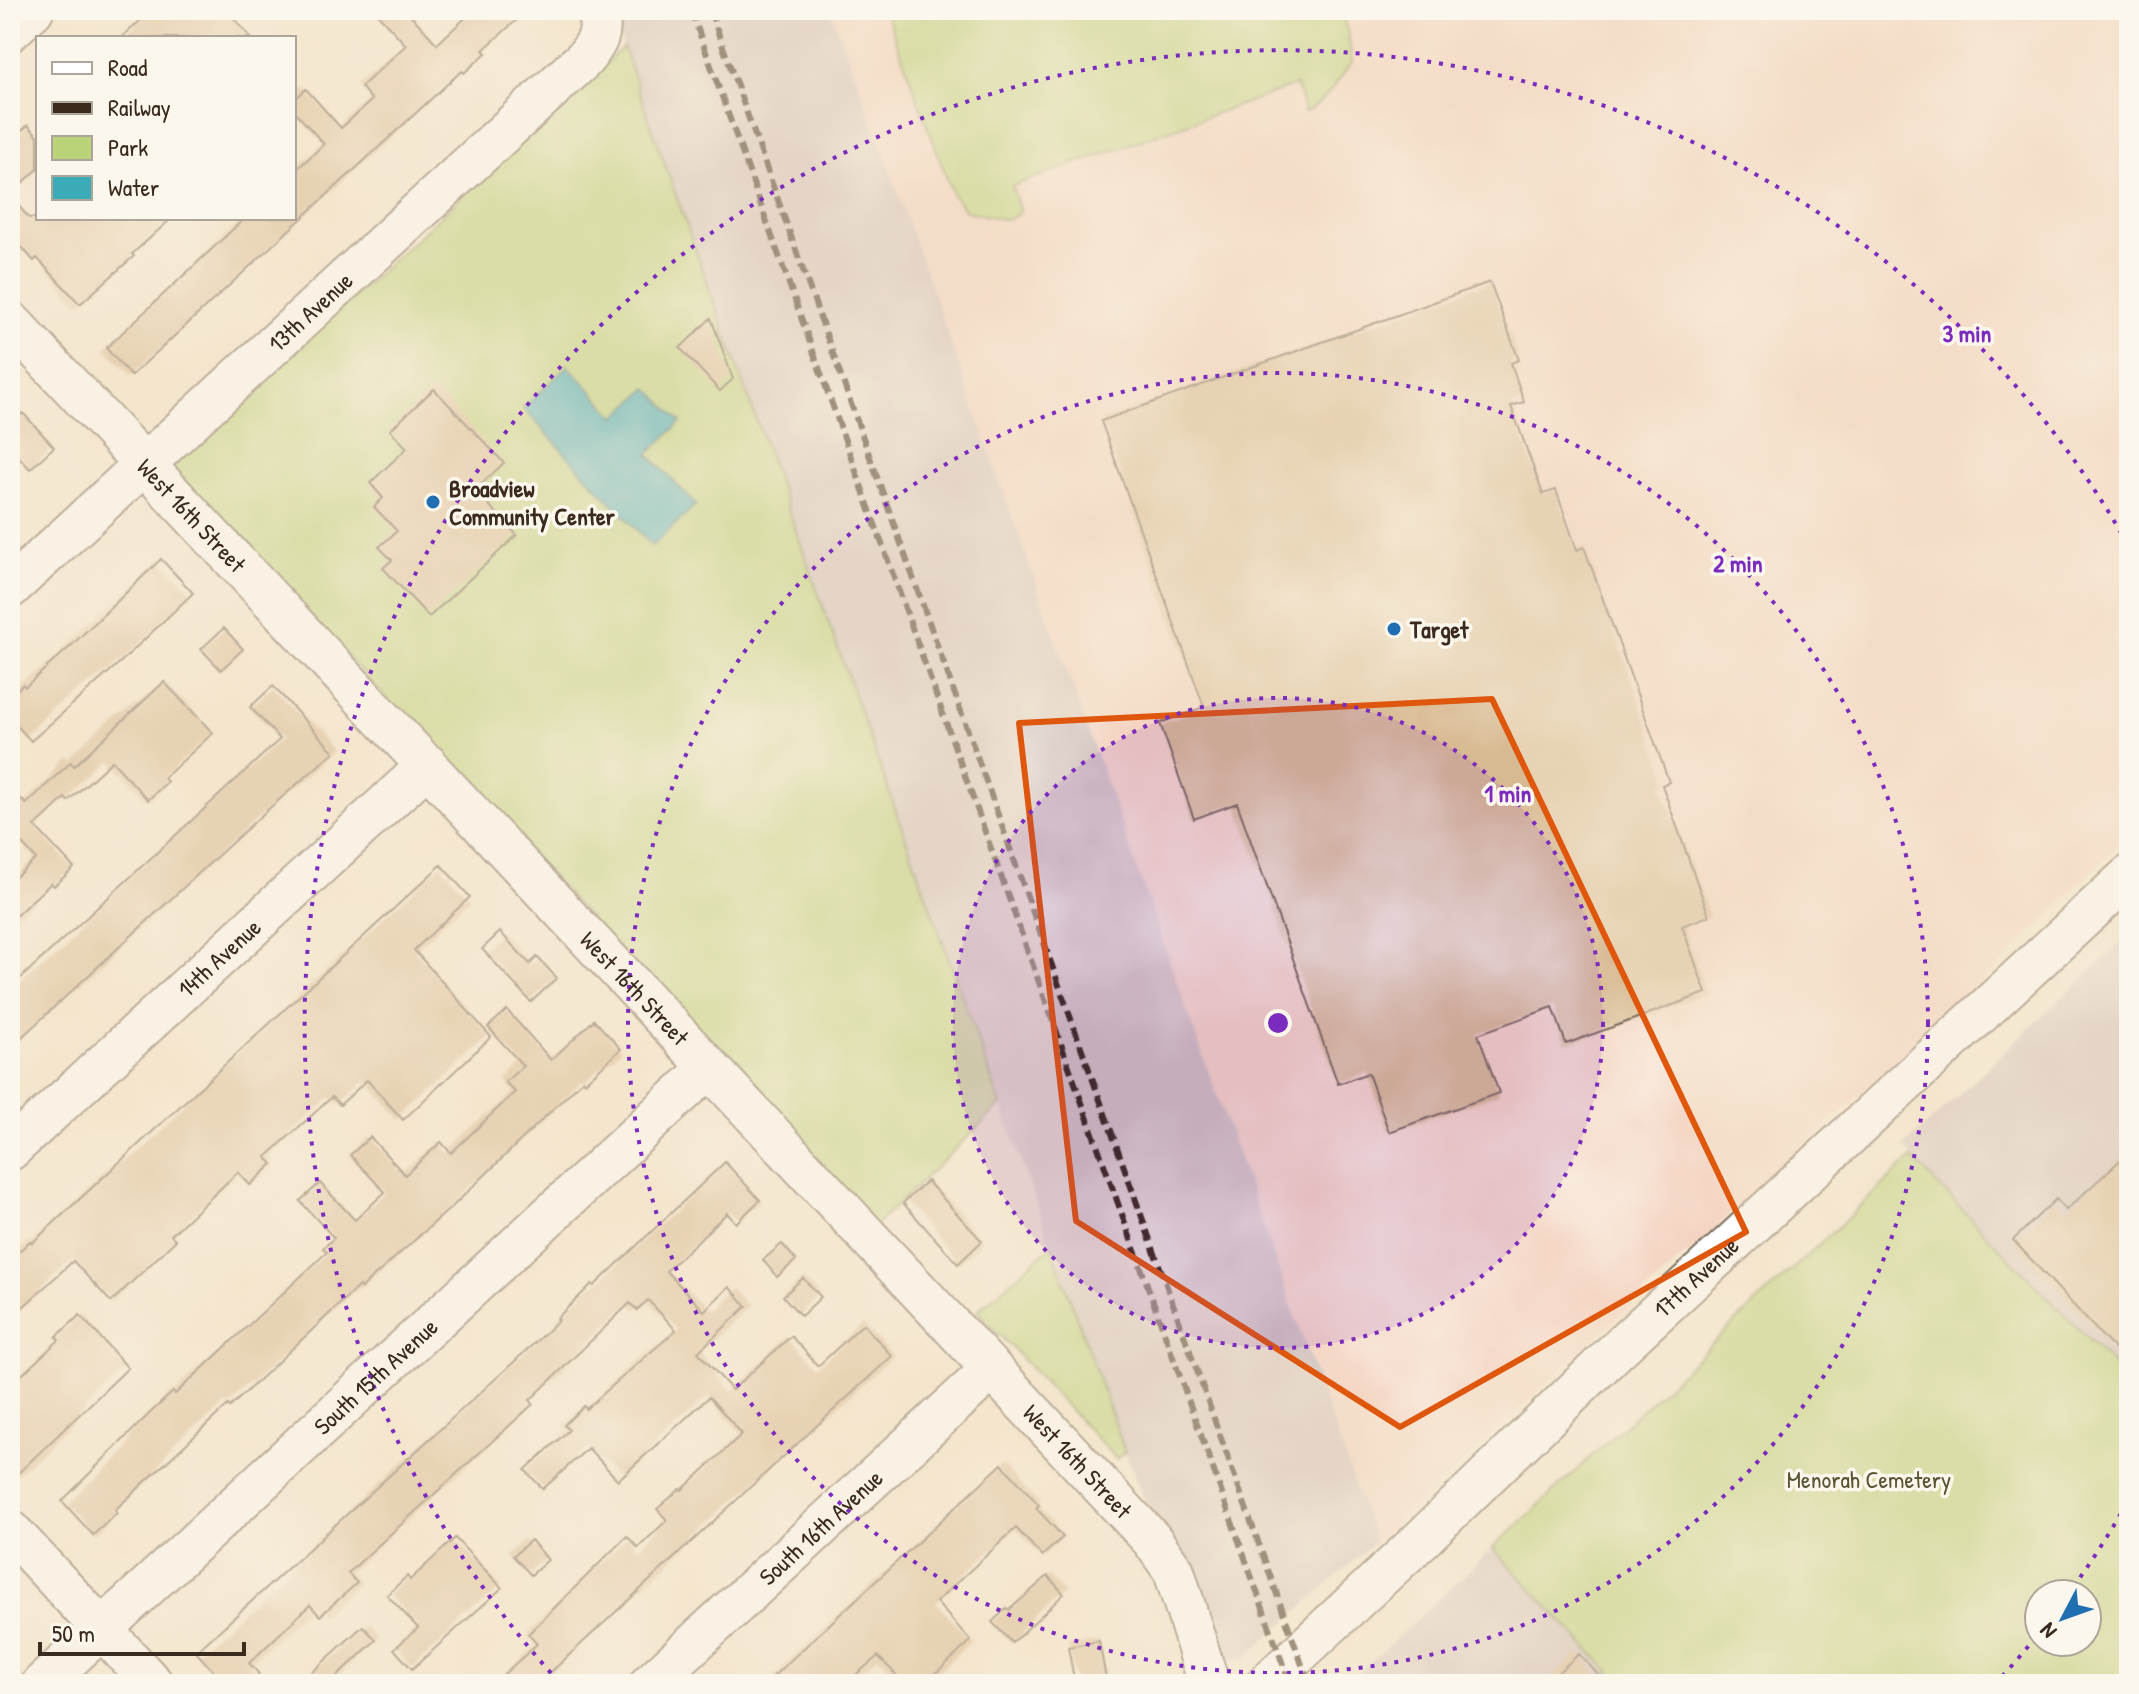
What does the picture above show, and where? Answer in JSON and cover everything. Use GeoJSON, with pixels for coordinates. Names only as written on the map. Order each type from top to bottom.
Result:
{"type":"FeatureCollection","features":[{"type":"Feature","properties":{"kind":"street"},"geometry":{"type":"LineString","coordinates":[[10,31],[33,10]]}},
{"type":"Feature","properties":{"kind":"street","name":"13th Avenue"},"geometry":{"type":"LineString","coordinates":[[10,588],[583,60],[595,47],[599,20]]}},
{"type":"Feature","properties":{"kind":"street","name":"West 16th Street"},"geometry":{"type":"LineString","coordinates":[[10,321],[1152,1540],[1174,1571],[1209,1684]]}},
{"type":"Feature","properties":{"kind":"street","name":"14th Avenue"},"geometry":{"type":"LineString","coordinates":[[10,1150],[428,765]]}},
{"type":"Feature","properties":{"kind":"street","name":"17th Avenue"},"geometry":{"type":"LineString","coordinates":[[1266,1684],[1423,1538],[1619,1348],[2129,876]]}},
{"type":"Feature","properties":{"kind":"street","name":"South 15th Avenue"},"geometry":{"type":"LineString","coordinates":[[42,1684],[709,1068]]}},
{"type":"Feature","properties":{"kind":"street","name":"South 16th Avenue"},"geometry":{"type":"LineString","coordinates":[[650,1684],[992,1369]]}},
{"type":"Feature","properties":{"kind":"street"},"geometry":{"type":"LineString","coordinates":[[10,1530],[153,1684]]}},
{"type":"Feature","properties":{"kind":"highlighted area"},"geometry":{"type":"Polygon","coordinates":[[[1492,699],[1746,1232],[1400,1427],[1076,1221],[1019,723],[1492,699]]]}},
{"type":"Feature","properties":{"kind":"shaded area"},"geometry":{"type":"Polygon","coordinates":[[[610,10],[830,10],[863,94],[1375,1542],[1244,1659],[1228,1659],[1218,1653],[1153,1522],[1125,1452],[610,10]]]}},
{"type":"Feature","properties":{"kind":"shaded area"},"geometry":{"type":"Polygon","coordinates":[[[830,10],[2129,10],[2129,833],[2004,961],[1375,1542],[863,94],[830,10]]]}},
{"type":"Feature","properties":{"kind":"shaded area"},"geometry":{"type":"Polygon","coordinates":[[[2129,935],[2129,1381],[1903,1147],[2129,935]]]}},
{"type":"Feature","properties":{"kind":"shaded area"},"geometry":{"type":"Polygon","coordinates":[[[1493,1548],[1621,1684],[1347,1684],[1493,1548]]]}},
{"type":"Feature","properties":{"kind":"green space"},"geometry":{"type":"Polygon","coordinates":[[[885,10],[1340,10],[1348,33],[1352,62],[1325,97],[1305,112],[1296,85],[1012,186],[1020,213],[1007,220],[966,211],[953,195],[885,10]]]}},
{"type":"Feature","properties":{"kind":"green space"},"geometry":{"type":"Polygon","coordinates":[[[623,47],[1001,1105],[875,1226],[171,466],[623,47]]]}},
{"type":"Feature","properties":{"kind":"green space","name":"Menorah Cemetery"},"geometry":{"type":"Polygon","coordinates":[[[1912,1158],[2129,1381],[2129,1684],[1621,1684],[1493,1548],[1912,1158]]]}},
{"type":"Feature","properties":{"kind":"green space"},"geometry":{"type":"Polygon","coordinates":[[[1051,1246],[1125,1452],[1116,1459],[977,1311],[1051,1246]]]}},
{"type":"Feature","properties":{"kind":"water"},"geometry":{"type":"Polygon","coordinates":[[[568,366],[616,417],[648,388],[681,422],[648,454],[696,505],[652,546],[523,408],[568,366]]]}},
{"type":"Feature","properties":{"kind":"building"},"geometry":{"type":"Polygon","coordinates":[[[152,10],[227,10],[249,36],[123,36],[152,10]]]}},
{"type":"Feature","properties":{"kind":"building"},"geometry":{"type":"Polygon","coordinates":[[[374,10],[406,10],[437,44],[474,10],[528,10],[483,50],[486,53],[464,73],[462,71],[456,76],[131,376],[106,348],[243,220],[296,220],[296,170],[324,144],[296,113],[296,98],[306,89],[341,128],[372,100],[361,87],[406,45],[374,10]]]}},
{"type":"Feature","properties":{"kind":"building"},"geometry":{"type":"Polygon","coordinates":[[[28,125],[36,134],[36,171],[10,195],[10,136],[16,136],[28,125]]]}},
{"type":"Feature","properties":{"kind":"building"},"geometry":{"type":"Polygon","coordinates":[[[10,196],[29,218],[36,220],[170,220],[80,304],[10,234],[10,196]]]}},
{"type":"Feature","properties":{"kind":"building","name":"Target"},"geometry":{"type":"Polygon","coordinates":[[[1490,282],[1519,360],[1511,363],[1524,402],[1511,406],[1543,494],[1556,490],[1577,550],[1584,547],[1669,782],[1662,785],[1709,916],[1682,926],[1706,993],[1566,1044],[1553,1007],[1478,1034],[1499,1093],[1389,1132],[1368,1073],[1338,1084],[1237,803],[1194,819],[1160,723],[1204,707],[1101,421],[1490,282]]]}},
{"type":"Feature","properties":{"kind":"building"},"geometry":{"type":"Polygon","coordinates":[[[711,318],[733,379],[720,391],[680,348],[711,318]]]}},
{"type":"Feature","properties":{"kind":"building","name":"Broadview Community Center"},"geometry":{"type":"Polygon","coordinates":[[[434,389],[504,463],[475,490],[517,535],[429,617],[383,568],[392,560],[379,547],[397,531],[374,507],[383,498],[370,483],[407,448],[390,430],[434,389]]]}},
{"type":"Feature","properties":{"kind":"building"},"geometry":{"type":"Polygon","coordinates":[[[23,413],[54,447],[30,469],[10,447],[10,424],[23,413]]]}},
{"type":"Feature","properties":{"kind":"building"},"geometry":{"type":"Polygon","coordinates":[[[161,559],[193,593],[31,741],[10,718],[10,697],[73,644],[161,559]]]}},
{"type":"Feature","properties":{"kind":"building"},"geometry":{"type":"Polygon","coordinates":[[[224,628],[243,649],[221,670],[201,649],[224,628]]]}},
{"type":"Feature","properties":{"kind":"building"},"geometry":{"type":"Polygon","coordinates":[[[164,682],[213,733],[164,778],[167,782],[148,800],[112,761],[68,801],[65,798],[35,826],[74,868],[54,886],[51,883],[10,921],[10,882],[36,859],[10,831],[10,810],[21,799],[26,804],[71,762],[74,766],[164,682]]]}},
{"type":"Feature","properties":{"kind":"building"},"geometry":{"type":"Polygon","coordinates":[[[273,686],[334,752],[10,1048],[10,988],[280,739],[250,707],[273,686]]]}},
{"type":"Feature","properties":{"kind":"building"},"geometry":{"type":"Polygon","coordinates":[[[441,865],[470,897],[414,950],[491,1037],[403,1120],[367,1080],[340,1105],[332,1097],[266,1157],[273,1164],[250,1185],[238,1172],[171,1235],[176,1240],[111,1302],[73,1261],[10,1319],[10,1260],[441,865]]]}},
{"type":"Feature","properties":{"kind":"building"},"geometry":{"type":"Polygon","coordinates":[[[500,932],[530,964],[537,957],[557,978],[531,1002],[482,949],[500,932]]]}},
{"type":"Feature","properties":{"kind":"building"},"geometry":{"type":"Polygon","coordinates":[[[507,1010],[551,1060],[594,1020],[621,1049],[585,1082],[583,1080],[454,1205],[361,1288],[359,1286],[230,1407],[228,1405],[115,1510],[117,1513],[93,1535],[62,1501],[149,1414],[173,1392],[175,1394],[327,1252],[323,1248],[334,1238],[300,1201],[320,1183],[355,1220],[385,1192],[350,1155],[370,1137],[405,1175],[441,1142],[451,1153],[515,1092],[505,1082],[523,1066],[488,1027],[507,1010]]]}},
{"type":"Feature","properties":{"kind":"building"},"geometry":{"type":"Polygon","coordinates":[[[2129,1152],[2129,1365],[2013,1240],[2056,1199],[2066,1210],[2129,1152]]]}},
{"type":"Feature","properties":{"kind":"building"},"geometry":{"type":"Polygon","coordinates":[[[725,1162],[760,1200],[736,1223],[727,1213],[666,1271],[704,1311],[729,1287],[747,1306],[698,1352],[732,1390],[791,1336],[818,1366],[863,1324],[892,1356],[538,1684],[493,1684],[537,1644],[528,1634],[627,1536],[638,1548],[667,1520],[657,1509],[742,1434],[709,1397],[618,1480],[588,1448],[543,1489],[525,1470],[569,1430],[564,1425],[584,1406],[586,1409],[676,1330],[648,1300],[637,1310],[630,1303],[530,1400],[533,1404],[348,1573],[357,1583],[320,1616],[310,1605],[249,1663],[259,1674],[249,1684],[225,1684],[196,1652],[515,1361],[592,1284],[594,1286],[725,1162]]]}},
{"type":"Feature","properties":{"kind":"building"},"geometry":{"type":"Polygon","coordinates":[[[927,1181],[982,1241],[958,1264],[903,1203],[927,1181]]]}},
{"type":"Feature","properties":{"kind":"building"},"geometry":{"type":"Polygon","coordinates":[[[782,1244],[796,1260],[777,1277],[763,1260],[782,1244]]]}},
{"type":"Feature","properties":{"kind":"building"},"geometry":{"type":"Polygon","coordinates":[[[803,1278],[821,1297],[801,1316],[783,1296],[803,1278]]]}},
{"type":"Feature","properties":{"kind":"building"},"geometry":{"type":"Polygon","coordinates":[[[80,1315],[128,1368],[10,1481],[10,1386],[59,1340],[56,1337],[80,1315]]]}},
{"type":"Feature","properties":{"kind":"building"},"geometry":{"type":"Polygon","coordinates":[[[1002,1464],[1063,1537],[1042,1556],[1016,1528],[936,1602],[971,1641],[925,1684],[905,1684],[878,1656],[845,1684],[765,1684],[1002,1464]]]}},
{"type":"Feature","properties":{"kind":"building"},"geometry":{"type":"Polygon","coordinates":[[[455,1538],[502,1588],[412,1669],[394,1649],[418,1628],[387,1595],[407,1576],[410,1580],[455,1538]]]}},
{"type":"Feature","properties":{"kind":"building"},"geometry":{"type":"Polygon","coordinates":[[[531,1540],[548,1560],[531,1575],[513,1556],[531,1540]]]}},
{"type":"Feature","properties":{"kind":"building"},"geometry":{"type":"Polygon","coordinates":[[[1048,1576],[1064,1594],[1012,1643],[992,1622],[1048,1576]]]}},
{"type":"Feature","properties":{"kind":"building"},"geometry":{"type":"Polygon","coordinates":[[[363,1626],[376,1640],[329,1684],[299,1684],[363,1626]]]}},
{"type":"Feature","properties":{"kind":"building"},"geometry":{"type":"Polygon","coordinates":[[[1099,1641],[1107,1684],[1075,1684],[1068,1647],[1099,1641]]]}},
{"type":"Feature","properties":{"kind":"building"},"geometry":{"type":"Polygon","coordinates":[[[1579,1654],[1607,1684],[1545,1684],[1579,1654]]]}},
{"type":"Feature","properties":{"kind":"railway"},"geometry":{"type":"LineString","coordinates":[[691,10],[1290,1684]]}},
{"type":"Feature","properties":{"kind":"railway"},"geometry":{"type":"LineString","coordinates":[[710,10],[1309,1684]]}},
{"type":"Feature","properties":{"kind":"place","name":"Broadview Community Center"},"geometry":{"type":"Point","coordinates":[433,502]}},
{"type":"Feature","properties":{"kind":"place","name":"Target"},"geometry":{"type":"Point","coordinates":[1394,629]}}]}
